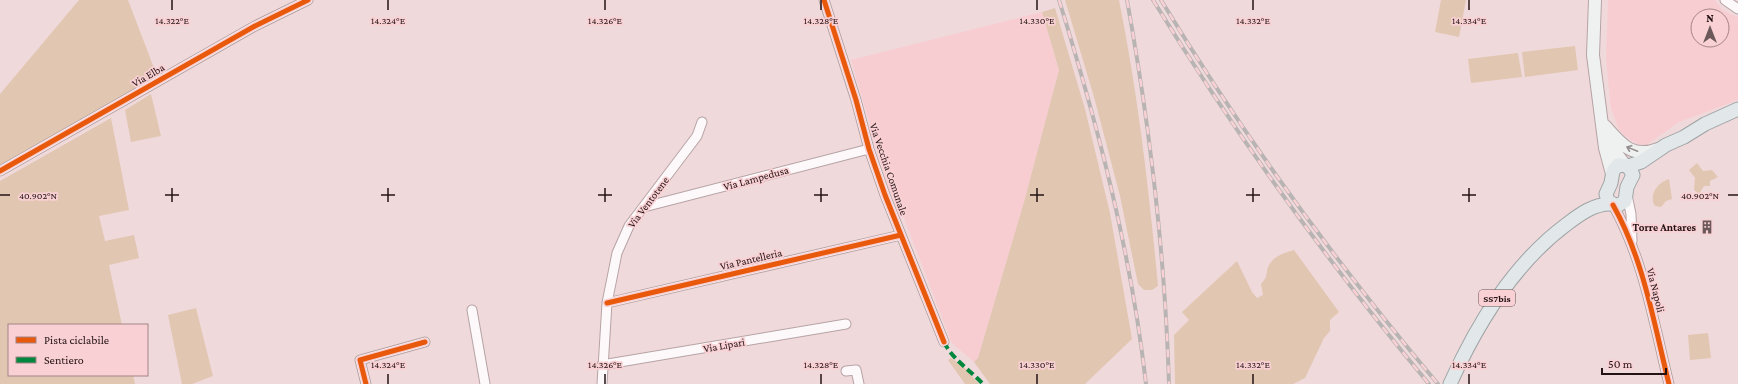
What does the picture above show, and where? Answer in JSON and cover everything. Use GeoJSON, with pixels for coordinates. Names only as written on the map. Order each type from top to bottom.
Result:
{"type":"FeatureCollection","features":[{"type":"Feature","properties":{"kind":"main road"},"geometry":{"type":"LineString","coordinates":[[1595,0],[1593,55],[1605,148],[1612,174]]}},
{"type":"Feature","properties":{"kind":"main road"},"geometry":{"type":"LineString","coordinates":[[1631,181],[1669,152],[1684,138],[1704,124],[1738,109]]}},
{"type":"Feature","properties":{"kind":"main road"},"geometry":{"type":"LineString","coordinates":[[1600,113],[1613,149],[1627,165],[1633,175],[1627,187],[1627,195],[1623,204],[1612,205],[1606,198],[1615,168],[1627,165],[1641,162],[1666,145]]}},
{"type":"Feature","properties":{"kind":"main road"},"geometry":{"type":"LineString","coordinates":[[1605,126],[1622,145],[1633,151],[1641,153],[1651,151],[1684,138]]}},
{"type":"Feature","properties":{"kind":"main road","name":"SS7bis"},"geometry":{"type":"LineString","coordinates":[[1450,384],[1477,329],[1500,294],[1538,249],[1581,214],[1591,203],[1609,188]]}},
{"type":"Feature","properties":{"kind":"main road","name":"SS7bis"},"geometry":{"type":"LineString","coordinates":[[1581,214],[1603,204],[1612,205]]}},
{"type":"Feature","properties":{"kind":"street","name":"Via Elba"},"geometry":{"type":"LineString","coordinates":[[0,171],[255,26],[308,0]]}},
{"type":"Feature","properties":{"kind":"street","name":"Via Vecchia Comunale"},"geometry":{"type":"LineString","coordinates":[[824,0],[856,100],[869,149],[901,235],[944,342]]}},
{"type":"Feature","properties":{"kind":"street"},"geometry":{"type":"LineString","coordinates":[[1725,0],[1738,9]]}},
{"type":"Feature","properties":{"kind":"street","name":"Via Ventotene"},"geometry":{"type":"LineString","coordinates":[[602,384],[607,303],[617,253],[629,226],[697,136],[702,122]]}},
{"type":"Feature","properties":{"kind":"street","name":"Via Lampedusa"},"geometry":{"type":"LineString","coordinates":[[644,207],[869,149]]}},
{"type":"Feature","properties":{"kind":"street","name":"Via Napoli"},"geometry":{"type":"LineString","coordinates":[[1627,195],[1631,214],[1632,242]]}},
{"type":"Feature","properties":{"kind":"street","name":"Via Napoli"},"geometry":{"type":"LineString","coordinates":[[1612,205],[1632,242],[1669,384]]}},
{"type":"Feature","properties":{"kind":"street","name":"Via Pantelleria"},"geometry":{"type":"LineString","coordinates":[[607,303],[901,235]]}},
{"type":"Feature","properties":{"kind":"street"},"geometry":{"type":"LineString","coordinates":[[472,310],[485,384]]}},
{"type":"Feature","properties":{"kind":"street","name":"Via Lipari"},"geometry":{"type":"LineString","coordinates":[[602,365],[846,324]]}},
{"type":"Feature","properties":{"kind":"street"},"geometry":{"type":"LineString","coordinates":[[366,384],[360,360],[425,342]]}},
{"type":"Feature","properties":{"kind":"street"},"geometry":{"type":"LineString","coordinates":[[846,371],[856,370],[859,384]]}},
{"type":"Feature","properties":{"kind":"shaded area"},"geometry":{"type":"Polygon","coordinates":[[[79,0],[128,0],[157,76],[0,165],[0,94],[79,0]]]}},
{"type":"Feature","properties":{"kind":"shaded area"},"geometry":{"type":"Polygon","coordinates":[[[1065,0],[1119,0],[1132,71],[1147,178],[1158,286],[1152,290],[1144,290],[1138,284],[1120,196],[1094,97],[1065,0]]]}},
{"type":"Feature","properties":{"kind":"shaded area"},"geometry":{"type":"Polygon","coordinates":[[[1441,0],[1466,0],[1459,37],[1435,32],[1441,0]]]}},
{"type":"Feature","properties":{"kind":"shaded area"},"geometry":{"type":"Polygon","coordinates":[[[1608,0],[1715,0],[1721,8],[1690,8],[1690,48],[1730,48],[1730,14],[1738,17],[1738,100],[1679,122],[1646,145],[1638,144],[1629,139],[1619,130],[1611,109],[1606,59],[1608,0]]]}},
{"type":"Feature","properties":{"kind":"shaded area"},"geometry":{"type":"Polygon","coordinates":[[[1055,8],[1085,109],[1110,213],[1132,339],[1085,384],[990,384],[974,362],[978,358],[1024,202],[1059,70],[1042,12],[1055,8]]]}},
{"type":"Feature","properties":{"kind":"shaded area"},"geometry":{"type":"Polygon","coordinates":[[[1042,12],[1059,70],[1024,202],[978,358],[974,362],[951,341],[895,195],[890,193],[851,60],[1042,12]]]}},
{"type":"Feature","properties":{"kind":"shaded area"},"geometry":{"type":"Polygon","coordinates":[[[1575,46],[1578,70],[1525,77],[1522,52],[1575,46]]]}},
{"type":"Feature","properties":{"kind":"shaded area"},"geometry":{"type":"Polygon","coordinates":[[[1518,53],[1522,77],[1471,83],[1468,59],[1518,53]]]}},
{"type":"Feature","properties":{"kind":"shaded area"},"geometry":{"type":"Polygon","coordinates":[[[151,94],[161,136],[131,142],[125,110],[151,94]]]}},
{"type":"Feature","properties":{"kind":"shaded area"},"geometry":{"type":"Polygon","coordinates":[[[111,118],[129,210],[99,216],[105,241],[134,235],[139,258],[109,265],[122,324],[8,324],[8,376],[133,376],[135,384],[0,384],[0,181],[111,118]]]}},
{"type":"Feature","properties":{"kind":"shaded area"},"geometry":{"type":"Polygon","coordinates":[[[1697,163],[1703,171],[1712,170],[1718,177],[1710,181],[1710,186],[1704,186],[1699,194],[1694,190],[1695,178],[1689,170],[1697,163]]]}},
{"type":"Feature","properties":{"kind":"shaded area"},"geometry":{"type":"Polygon","coordinates":[[[1669,179],[1672,199],[1666,201],[1661,207],[1655,206],[1653,202],[1653,193],[1661,183],[1669,179]]]}},
{"type":"Feature","properties":{"kind":"shaded area"},"geometry":{"type":"Polygon","coordinates":[[[1294,250],[1339,312],[1330,320],[1330,331],[1324,338],[1305,378],[1293,384],[1175,384],[1174,335],[1189,320],[1182,312],[1237,261],[1252,292],[1257,298],[1263,295],[1261,284],[1266,277],[1270,263],[1286,252],[1294,250]]]}},
{"type":"Feature","properties":{"kind":"shaded area"},"geometry":{"type":"Polygon","coordinates":[[[196,308],[213,376],[192,384],[182,384],[168,315],[196,308]]]}},
{"type":"Feature","properties":{"kind":"shaded area"},"geometry":{"type":"Polygon","coordinates":[[[1708,333],[1711,358],[1690,360],[1688,335],[1708,333]]]}},
{"type":"Feature","properties":{"kind":"shaded area"},"geometry":{"type":"Polygon","coordinates":[[[951,358],[963,366],[979,384],[965,384],[948,360],[951,358]]]}},
{"type":"Feature","properties":{"kind":"railway"},"geometry":{"type":"LineString","coordinates":[[1059,0],[1087,95],[1112,190],[1132,286],[1146,384]]}},
{"type":"Feature","properties":{"kind":"railway"},"geometry":{"type":"LineString","coordinates":[[1127,0],[1143,95],[1155,191],[1164,287],[1169,384]]}},
{"type":"Feature","properties":{"kind":"railway"},"geometry":{"type":"LineString","coordinates":[[1153,0],[1217,100],[1284,197],[1355,292],[1429,384]]}},
{"type":"Feature","properties":{"kind":"railway"},"geometry":{"type":"LineString","coordinates":[[1161,0],[1225,100],[1292,197],[1363,292],[1438,384]]}},
{"type":"Feature","properties":{"kind":"marked path"},"geometry":{"type":"LineString","coordinates":[[944,342],[956,359],[983,384]]}},
{"type":"Feature","properties":{"kind":"cycle path"},"geometry":{"type":"LineString","coordinates":[[0,171],[255,26],[308,0]]}},
{"type":"Feature","properties":{"kind":"cycle path"},"geometry":{"type":"LineString","coordinates":[[824,0],[856,100],[869,149],[885,195],[944,342]]}},
{"type":"Feature","properties":{"kind":"cycle path"},"geometry":{"type":"LineString","coordinates":[[1613,205],[1624,226],[1640,270],[1653,315],[1669,384]]}},
{"type":"Feature","properties":{"kind":"cycle path"},"geometry":{"type":"LineString","coordinates":[[607,303],[901,235]]}},
{"type":"Feature","properties":{"kind":"cycle path"},"geometry":{"type":"LineString","coordinates":[[366,384],[360,360],[425,342]]}},
{"type":"Feature","properties":{"kind":"place","name":"Torre Antares"},"geometry":{"type":"Point","coordinates":[1707,227]}}]}
